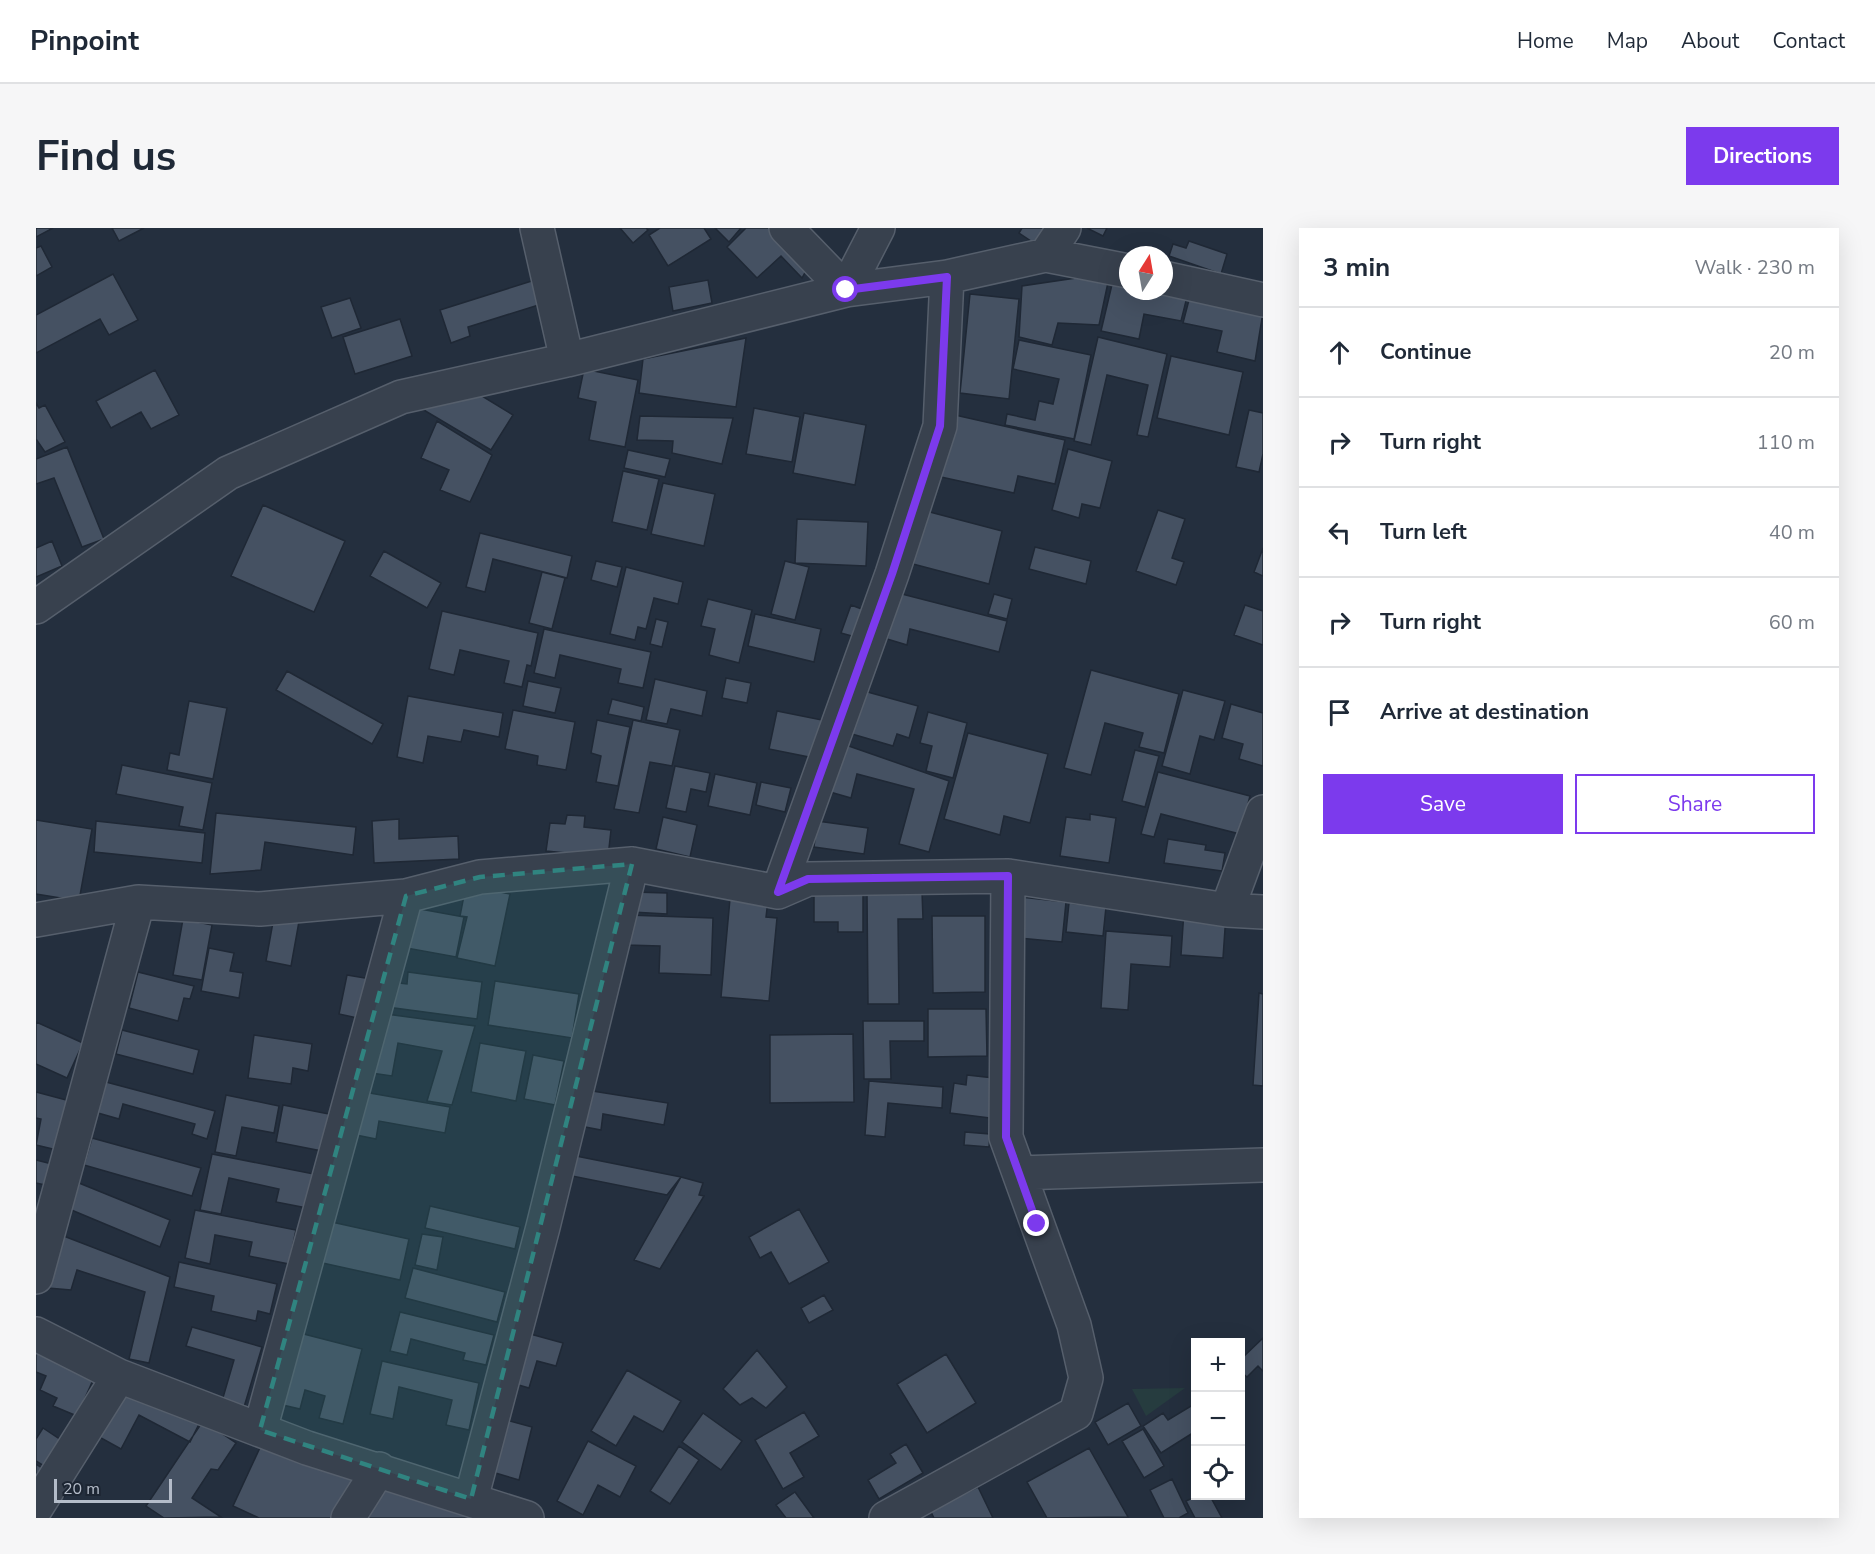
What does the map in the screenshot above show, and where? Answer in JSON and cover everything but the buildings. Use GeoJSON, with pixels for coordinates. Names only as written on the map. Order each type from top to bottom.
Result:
{"type":"FeatureCollection","features":[{"type":"Feature","properties":{"kind":"street"},"geometry":{"type":"LineString","coordinates":[[537,228],[567,360]]}},
{"type":"Feature","properties":{"kind":"street"},"geometry":{"type":"LineString","coordinates":[[786,228],[846,290]]}},
{"type":"Feature","properties":{"kind":"street"},"geometry":{"type":"LineString","coordinates":[[846,290],[878,228]]}},
{"type":"Feature","properties":{"kind":"street"},"geometry":{"type":"LineString","coordinates":[[1047,255],[1064,228]]}},
{"type":"Feature","properties":{"kind":"street"},"geometry":{"type":"LineString","coordinates":[[36,607],[228,473],[402,397],[567,360],[846,290],[947,277],[1047,255],[1119,269]]}},
{"type":"Feature","properties":{"kind":"street"},"geometry":{"type":"LineString","coordinates":[[778,892],[892,574],[940,426],[947,277]]}},
{"type":"Feature","properties":{"kind":"street"},"geometry":{"type":"LineString","coordinates":[[1173,280],[1263,300]]}},
{"type":"Feature","properties":{"kind":"street"},"geometry":{"type":"LineString","coordinates":[[1227,910],[1263,812]]}},
{"type":"Feature","properties":{"kind":"street"},"geometry":{"type":"LineString","coordinates":[[471,1499],[543,1227],[632,864]]}},
{"type":"Feature","properties":{"kind":"street"},"geometry":{"type":"LineString","coordinates":[[36,920],[138,902],[260,909],[406,896],[480,877],[632,864],[778,892],[808,879],[1008,876],[1227,910],[1263,912]]}},
{"type":"Feature","properties":{"kind":"street"},"geometry":{"type":"LineString","coordinates":[[885,1518],[1076,1413],[1086,1378],[1076,1336],[1006,1137],[1008,876]]}},
{"type":"Feature","properties":{"kind":"street"},"geometry":{"type":"LineString","coordinates":[[260,1430],[406,896]]}},
{"type":"Feature","properties":{"kind":"street"},"geometry":{"type":"LineString","coordinates":[[36,1277],[138,902]]}},
{"type":"Feature","properties":{"kind":"street"},"geometry":{"type":"LineString","coordinates":[[1019,1173],[1263,1165]]}},
{"type":"Feature","properties":{"kind":"street"},"geometry":{"type":"LineString","coordinates":[[36,1334],[119,1376],[307,1448],[379,1469],[527,1518]]}},
{"type":"Feature","properties":{"kind":"street"},"geometry":{"type":"LineString","coordinates":[[36,1508],[119,1376]]}},
{"type":"Feature","properties":{"kind":"street"},"geometry":{"type":"LineString","coordinates":[[348,1518],[379,1469]]}},
{"type":"Feature","properties":{"kind":"highlighted area"},"geometry":{"type":"Polygon","coordinates":[[[632,864],[471,1499],[260,1430],[406,896],[480,877],[632,864]]]}},
{"type":"Feature","properties":{"kind":"green space"},"geometry":{"type":"Polygon","coordinates":[[[1185,1388],[1146,1416],[1132,1389],[1185,1388]]]}},
{"type":"Feature","properties":{"kind":"route"},"geometry":{"type":"LineString","coordinates":[[846,290],[947,277],[940,426],[892,574],[778,892],[808,879],[1008,876],[1006,1137],[1037,1224]]}}]}
